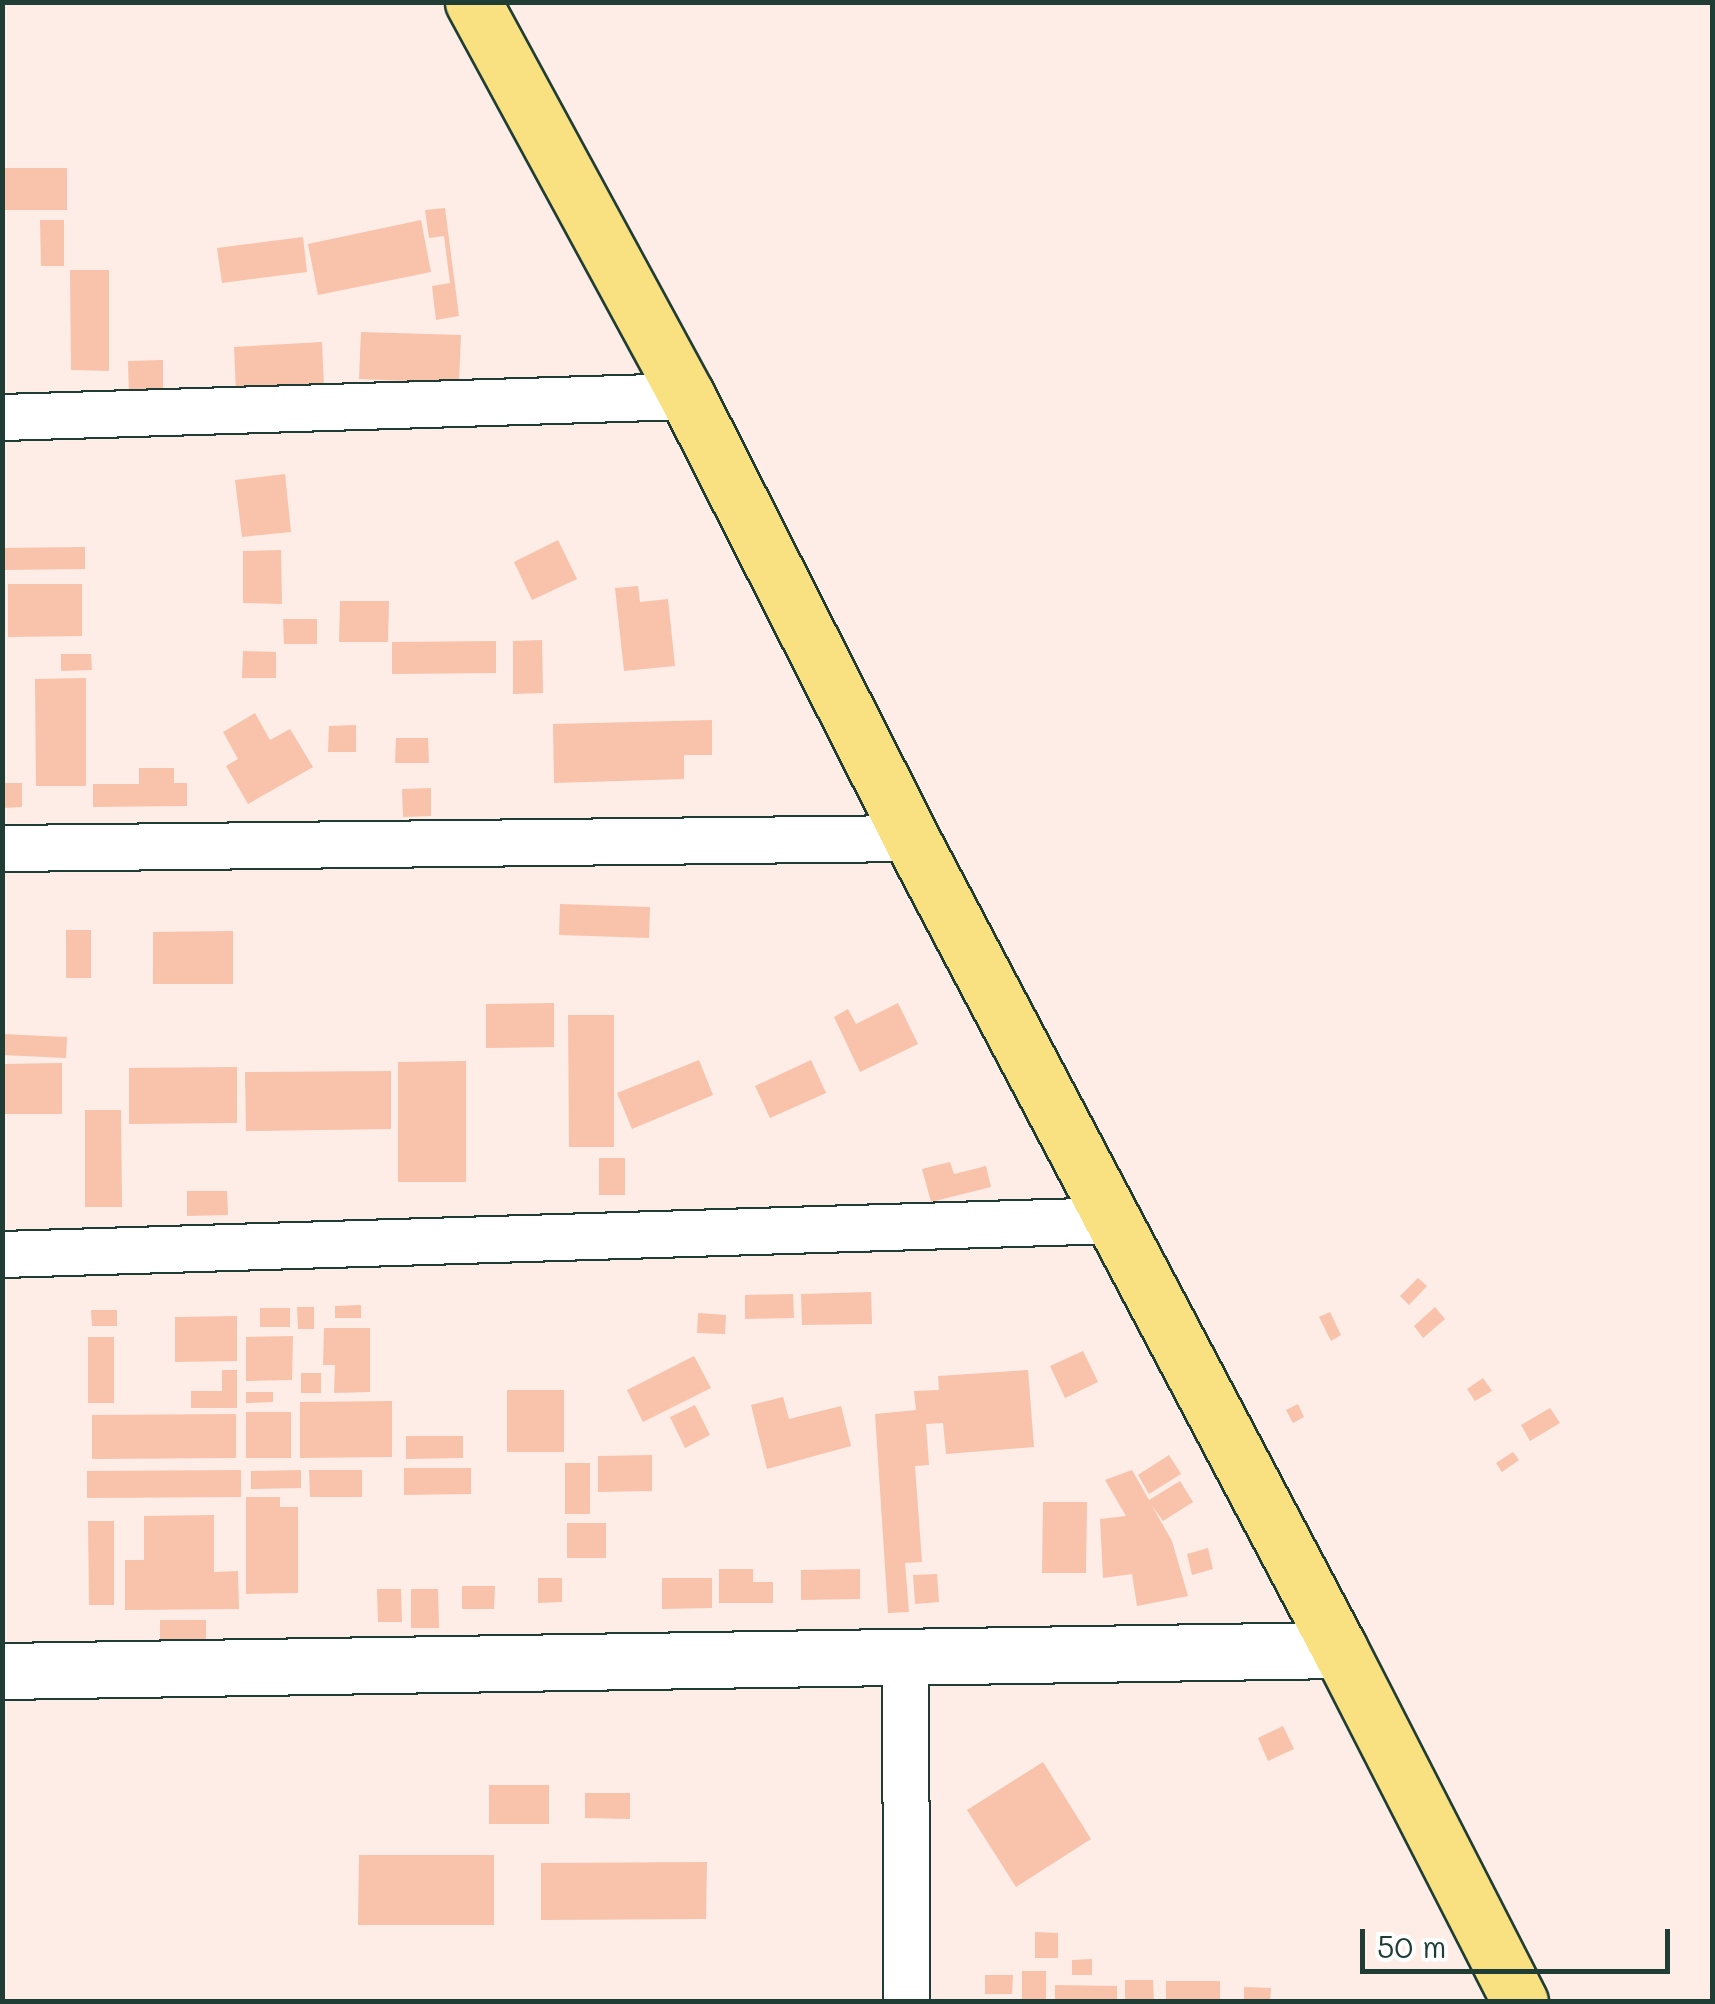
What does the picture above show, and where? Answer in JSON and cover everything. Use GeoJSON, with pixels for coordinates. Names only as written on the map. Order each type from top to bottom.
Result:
{"type":"FeatureCollection","features":[{"type":"Feature","properties":{"kind":"main road"},"geometry":{"type":"LineString","coordinates":[[473,2],[687,396],[912,838],[1340,1650],[1520,2002]]}},
{"type":"Feature","properties":{"kind":"street"},"geometry":{"type":"LineString","coordinates":[[2,416],[687,396]]}},
{"type":"Feature","properties":{"kind":"street"},"geometry":{"type":"LineString","coordinates":[[2,848],[912,838]]}},
{"type":"Feature","properties":{"kind":"street"},"geometry":{"type":"LineString","coordinates":[[2,1254],[1113,1220]]}},
{"type":"Feature","properties":{"kind":"street"},"geometry":{"type":"LineString","coordinates":[[2,1671],[1340,1650]]}},
{"type":"Feature","properties":{"kind":"street"},"geometry":{"type":"LineString","coordinates":[[905,1654],[906,2002]]}},
{"type":"Feature","properties":{"kind":"building"},"geometry":{"type":"Polygon","coordinates":[[[2,168],[67,168],[67,210],[2,210],[2,168]]]}},
{"type":"Feature","properties":{"kind":"building"},"geometry":{"type":"Polygon","coordinates":[[[445,208],[459,316],[436,320],[432,286],[450,283],[444,236],[429,238],[425,210],[445,208]]]}},
{"type":"Feature","properties":{"kind":"building"},"geometry":{"type":"Polygon","coordinates":[[[40,220],[64,220],[64,266],[41,266],[40,220]]]}},
{"type":"Feature","properties":{"kind":"building"},"geometry":{"type":"Polygon","coordinates":[[[421,220],[431,272],[318,295],[308,244],[421,220]]]}},
{"type":"Feature","properties":{"kind":"building"},"geometry":{"type":"Polygon","coordinates":[[[303,237],[307,272],[222,283],[217,248],[303,237]]]}},
{"type":"Feature","properties":{"kind":"building"},"geometry":{"type":"Polygon","coordinates":[[[70,270],[109,270],[109,371],[71,370],[70,270]]]}},
{"type":"Feature","properties":{"kind":"building"},"geometry":{"type":"Polygon","coordinates":[[[361,332],[461,335],[459,383],[359,379],[361,332]]]}},
{"type":"Feature","properties":{"kind":"building"},"geometry":{"type":"Polygon","coordinates":[[[322,342],[324,388],[236,392],[234,347],[322,342]]]}},
{"type":"Feature","properties":{"kind":"building"},"geometry":{"type":"Polygon","coordinates":[[[163,360],[163,397],[129,398],[128,361],[163,360]]]}},
{"type":"Feature","properties":{"kind":"building"},"geometry":{"type":"Polygon","coordinates":[[[285,474],[291,532],[242,537],[235,480],[285,474]]]}},
{"type":"Feature","properties":{"kind":"building"},"geometry":{"type":"Polygon","coordinates":[[[558,540],[577,579],[532,600],[514,562],[558,540]]]}},
{"type":"Feature","properties":{"kind":"building"},"geometry":{"type":"Polygon","coordinates":[[[85,547],[85,569],[2,570],[2,548],[85,547]]]}},
{"type":"Feature","properties":{"kind":"building"},"geometry":{"type":"Polygon","coordinates":[[[281,550],[282,604],[243,603],[243,551],[281,550]]]}},
{"type":"Feature","properties":{"kind":"building"},"geometry":{"type":"Polygon","coordinates":[[[8,584],[82,584],[82,636],[8,637],[8,584]]]}},
{"type":"Feature","properties":{"kind":"building"},"geometry":{"type":"Polygon","coordinates":[[[638,586],[640,602],[668,599],[675,666],[624,671],[615,588],[638,586]]]}},
{"type":"Feature","properties":{"kind":"building"},"geometry":{"type":"Polygon","coordinates":[[[340,601],[389,601],[388,642],[339,642],[340,601]]]}},
{"type":"Feature","properties":{"kind":"building"},"geometry":{"type":"Polygon","coordinates":[[[283,619],[317,619],[317,644],[284,644],[283,619]]]}},
{"type":"Feature","properties":{"kind":"building"},"geometry":{"type":"Polygon","coordinates":[[[542,640],[543,693],[513,694],[513,641],[542,640]]]}},
{"type":"Feature","properties":{"kind":"building"},"geometry":{"type":"Polygon","coordinates":[[[496,641],[496,673],[392,674],[392,642],[496,641]]]}},
{"type":"Feature","properties":{"kind":"building"},"geometry":{"type":"Polygon","coordinates":[[[243,651],[276,652],[276,678],[242,678],[243,651]]]}},
{"type":"Feature","properties":{"kind":"building"},"geometry":{"type":"Polygon","coordinates":[[[61,654],[91,654],[92,670],[61,671],[61,654]]]}},
{"type":"Feature","properties":{"kind":"building"},"geometry":{"type":"Polygon","coordinates":[[[86,678],[86,786],[36,786],[35,679],[86,678]]]}},
{"type":"Feature","properties":{"kind":"building"},"geometry":{"type":"Polygon","coordinates":[[[255,713],[270,740],[290,729],[313,767],[248,804],[226,766],[238,759],[223,732],[255,713]]]}},
{"type":"Feature","properties":{"kind":"building"},"geometry":{"type":"Polygon","coordinates":[[[712,720],[712,755],[684,755],[684,779],[554,783],[553,724],[712,720]]]}},
{"type":"Feature","properties":{"kind":"building"},"geometry":{"type":"Polygon","coordinates":[[[356,725],[356,752],[328,752],[329,726],[356,725]]]}},
{"type":"Feature","properties":{"kind":"building"},"geometry":{"type":"Polygon","coordinates":[[[396,738],[428,738],[429,763],[395,763],[396,738]]]}},
{"type":"Feature","properties":{"kind":"building"},"geometry":{"type":"Polygon","coordinates":[[[139,768],[174,768],[174,783],[187,783],[187,806],[93,807],[93,784],[139,784],[139,768]]]}},
{"type":"Feature","properties":{"kind":"building"},"geometry":{"type":"Polygon","coordinates":[[[2,783],[22,783],[22,807],[2,808],[2,783]]]}},
{"type":"Feature","properties":{"kind":"building"},"geometry":{"type":"Polygon","coordinates":[[[431,788],[431,816],[403,817],[402,789],[431,788]]]}},
{"type":"Feature","properties":{"kind":"building"},"geometry":{"type":"Polygon","coordinates":[[[560,904],[650,907],[649,938],[559,935],[560,904]]]}},
{"type":"Feature","properties":{"kind":"building"},"geometry":{"type":"Polygon","coordinates":[[[66,930],[91,930],[91,978],[66,978],[66,930]]]}},
{"type":"Feature","properties":{"kind":"building"},"geometry":{"type":"Polygon","coordinates":[[[233,931],[233,984],[153,984],[153,932],[233,931]]]}},
{"type":"Feature","properties":{"kind":"building"},"geometry":{"type":"Polygon","coordinates":[[[554,1003],[554,1047],[486,1048],[486,1004],[554,1003]]]}},
{"type":"Feature","properties":{"kind":"building"},"geometry":{"type":"Polygon","coordinates":[[[898,1003],[918,1044],[860,1072],[834,1017],[848,1009],[856,1024],[898,1003]]]}},
{"type":"Feature","properties":{"kind":"building"},"geometry":{"type":"Polygon","coordinates":[[[568,1015],[614,1015],[614,1147],[569,1147],[568,1015]]]}},
{"type":"Feature","properties":{"kind":"building"},"geometry":{"type":"Polygon","coordinates":[[[2,1034],[67,1037],[66,1058],[2,1055],[2,1034]]]}},
{"type":"Feature","properties":{"kind":"building"},"geometry":{"type":"Polygon","coordinates":[[[699,1060],[713,1095],[632,1129],[617,1093],[699,1060]]]}},
{"type":"Feature","properties":{"kind":"building"},"geometry":{"type":"Polygon","coordinates":[[[811,1060],[826,1093],[770,1118],[755,1086],[811,1060]]]}},
{"type":"Feature","properties":{"kind":"building"},"geometry":{"type":"Polygon","coordinates":[[[466,1061],[466,1182],[398,1182],[398,1062],[466,1061]]]}},
{"type":"Feature","properties":{"kind":"building"},"geometry":{"type":"Polygon","coordinates":[[[62,1063],[62,1114],[2,1114],[2,1064],[62,1063]]]}},
{"type":"Feature","properties":{"kind":"building"},"geometry":{"type":"Polygon","coordinates":[[[237,1067],[237,1123],[129,1124],[129,1068],[237,1067]]]}},
{"type":"Feature","properties":{"kind":"building"},"geometry":{"type":"Polygon","coordinates":[[[391,1071],[391,1129],[246,1131],[245,1072],[391,1071]]]}},
{"type":"Feature","properties":{"kind":"building"},"geometry":{"type":"Polygon","coordinates":[[[85,1110],[121,1110],[122,1207],[85,1207],[85,1110]]]}},
{"type":"Feature","properties":{"kind":"building"},"geometry":{"type":"Polygon","coordinates":[[[599,1158],[625,1158],[625,1195],[599,1195],[599,1158]]]}},
{"type":"Feature","properties":{"kind":"building"},"geometry":{"type":"Polygon","coordinates":[[[950,1162],[954,1174],[986,1166],[991,1187],[931,1202],[922,1169],[950,1162]]]}},
{"type":"Feature","properties":{"kind":"building"},"geometry":{"type":"Polygon","coordinates":[[[187,1191],[227,1191],[228,1215],[187,1216],[187,1191]]]}},
{"type":"Feature","properties":{"kind":"building"},"geometry":{"type":"Polygon","coordinates":[[[1418,1278],[1427,1286],[1409,1305],[1400,1296],[1418,1278]]]}},
{"type":"Feature","properties":{"kind":"building"},"geometry":{"type":"Polygon","coordinates":[[[871,1292],[872,1324],[802,1325],[801,1294],[871,1292]]]}},
{"type":"Feature","properties":{"kind":"building"},"geometry":{"type":"Polygon","coordinates":[[[793,1294],[794,1318],[745,1319],[745,1295],[793,1294]]]}},
{"type":"Feature","properties":{"kind":"building"},"geometry":{"type":"Polygon","coordinates":[[[361,1305],[361,1318],[335,1318],[335,1306],[361,1305]]]}},
{"type":"Feature","properties":{"kind":"building"},"geometry":{"type":"Polygon","coordinates":[[[297,1307],[314,1307],[314,1329],[298,1329],[297,1307]]]}},
{"type":"Feature","properties":{"kind":"building"},"geometry":{"type":"Polygon","coordinates":[[[1435,1307],[1445,1319],[1423,1338],[1414,1326],[1435,1307]]]}},
{"type":"Feature","properties":{"kind":"building"},"geometry":{"type":"Polygon","coordinates":[[[260,1308],[290,1308],[290,1327],[260,1327],[260,1308]]]}},
{"type":"Feature","properties":{"kind":"building"},"geometry":{"type":"Polygon","coordinates":[[[91,1310],[117,1310],[117,1326],[92,1326],[91,1310]]]}},
{"type":"Feature","properties":{"kind":"building"},"geometry":{"type":"Polygon","coordinates":[[[1330,1312],[1341,1335],[1331,1341],[1319,1317],[1330,1312]]]}},
{"type":"Feature","properties":{"kind":"building"},"geometry":{"type":"Polygon","coordinates":[[[698,1313],[726,1315],[725,1334],[697,1333],[698,1313]]]}},
{"type":"Feature","properties":{"kind":"building"},"geometry":{"type":"Polygon","coordinates":[[[237,1316],[237,1361],[175,1362],[175,1317],[237,1316]]]}},
{"type":"Feature","properties":{"kind":"building"},"geometry":{"type":"Polygon","coordinates":[[[324,1328],[370,1328],[370,1392],[334,1393],[335,1365],[323,1365],[324,1328]]]}},
{"type":"Feature","properties":{"kind":"building"},"geometry":{"type":"Polygon","coordinates":[[[293,1336],[292,1380],[246,1381],[246,1337],[293,1336]]]}},
{"type":"Feature","properties":{"kind":"building"},"geometry":{"type":"Polygon","coordinates":[[[88,1337],[114,1337],[114,1403],[88,1403],[88,1337]]]}},
{"type":"Feature","properties":{"kind":"building"},"geometry":{"type":"Polygon","coordinates":[[[1083,1351],[1098,1382],[1065,1398],[1050,1366],[1083,1351]]]}},
{"type":"Feature","properties":{"kind":"building"},"geometry":{"type":"Polygon","coordinates":[[[694,1356],[711,1388],[643,1422],[627,1390],[694,1356]]]}},
{"type":"Feature","properties":{"kind":"building"},"geometry":{"type":"Polygon","coordinates":[[[222,1370],[237,1370],[237,1408],[191,1408],[191,1391],[222,1391],[222,1370]]]}},
{"type":"Feature","properties":{"kind":"building"},"geometry":{"type":"Polygon","coordinates":[[[1028,1370],[1034,1447],[946,1454],[943,1423],[926,1424],[929,1465],[915,1466],[922,1562],[905,1563],[909,1612],[888,1613],[875,1414],[916,1410],[914,1391],[939,1390],[938,1376],[1028,1370]]]}},
{"type":"Feature","properties":{"kind":"building"},"geometry":{"type":"Polygon","coordinates":[[[301,1373],[321,1373],[321,1393],[301,1393],[301,1373]]]}},
{"type":"Feature","properties":{"kind":"building"},"geometry":{"type":"Polygon","coordinates":[[[1483,1378],[1492,1391],[1475,1401],[1467,1389],[1483,1378]]]}},
{"type":"Feature","properties":{"kind":"building"},"geometry":{"type":"Polygon","coordinates":[[[507,1390],[564,1390],[564,1452],[507,1452],[507,1390]]]}},
{"type":"Feature","properties":{"kind":"building"},"geometry":{"type":"Polygon","coordinates":[[[246,1392],[273,1392],[273,1402],[246,1403],[246,1392]]]}},
{"type":"Feature","properties":{"kind":"building"},"geometry":{"type":"Polygon","coordinates":[[[783,1397],[789,1419],[841,1406],[851,1446],[767,1469],[751,1405],[783,1397]]]}},
{"type":"Feature","properties":{"kind":"building"},"geometry":{"type":"Polygon","coordinates":[[[392,1401],[392,1457],[300,1458],[300,1402],[392,1401]]]}},
{"type":"Feature","properties":{"kind":"building"},"geometry":{"type":"Polygon","coordinates":[[[1298,1404],[1304,1417],[1293,1423],[1286,1410],[1298,1404]]]}},
{"type":"Feature","properties":{"kind":"building"},"geometry":{"type":"Polygon","coordinates":[[[695,1405],[710,1435],[685,1448],[670,1417],[695,1405]]]}},
{"type":"Feature","properties":{"kind":"building"},"geometry":{"type":"Polygon","coordinates":[[[1550,1408],[1560,1423],[1530,1441],[1521,1425],[1550,1408]]]}},
{"type":"Feature","properties":{"kind":"building"},"geometry":{"type":"Polygon","coordinates":[[[246,1412],[291,1412],[291,1458],[246,1458],[246,1412]]]}},
{"type":"Feature","properties":{"kind":"building"},"geometry":{"type":"Polygon","coordinates":[[[236,1414],[236,1458],[92,1459],[92,1415],[236,1414]]]}},
{"type":"Feature","properties":{"kind":"building"},"geometry":{"type":"Polygon","coordinates":[[[406,1436],[463,1436],[463,1458],[406,1459],[406,1436]]]}},
{"type":"Feature","properties":{"kind":"building"},"geometry":{"type":"Polygon","coordinates":[[[1513,1452],[1519,1460],[1502,1472],[1496,1463],[1513,1452]]]}},
{"type":"Feature","properties":{"kind":"building"},"geometry":{"type":"Polygon","coordinates":[[[652,1455],[652,1491],[598,1492],[598,1456],[652,1455]]]}},
{"type":"Feature","properties":{"kind":"building"},"geometry":{"type":"Polygon","coordinates":[[[1169,1455],[1181,1474],[1149,1494],[1138,1475],[1169,1455]]]}},
{"type":"Feature","properties":{"kind":"building"},"geometry":{"type":"Polygon","coordinates":[[[565,1463],[590,1463],[590,1514],[565,1514],[565,1463]]]}},
{"type":"Feature","properties":{"kind":"building"},"geometry":{"type":"Polygon","coordinates":[[[404,1468],[471,1468],[471,1494],[404,1495],[404,1468]]]}},
{"type":"Feature","properties":{"kind":"building"},"geometry":{"type":"Polygon","coordinates":[[[241,1470],[241,1497],[87,1498],[87,1471],[241,1470]]]}},
{"type":"Feature","properties":{"kind":"building"},"geometry":{"type":"Polygon","coordinates":[[[301,1470],[301,1488],[251,1489],[251,1471],[301,1470]]]}},
{"type":"Feature","properties":{"kind":"building"},"geometry":{"type":"Polygon","coordinates":[[[309,1470],[362,1470],[362,1497],[310,1497],[309,1470]]]}},
{"type":"Feature","properties":{"kind":"building"},"geometry":{"type":"Polygon","coordinates":[[[1132,1470],[1149,1500],[1180,1481],[1193,1502],[1163,1521],[1152,1506],[1172,1541],[1188,1596],[1137,1606],[1132,1574],[1103,1578],[1100,1519],[1126,1516],[1105,1480],[1132,1470]]]}},
{"type":"Feature","properties":{"kind":"building"},"geometry":{"type":"Polygon","coordinates":[[[246,1497],[280,1497],[280,1507],[298,1507],[298,1593],[246,1594],[246,1497]]]}},
{"type":"Feature","properties":{"kind":"building"},"geometry":{"type":"Polygon","coordinates":[[[1043,1502],[1087,1502],[1086,1573],[1042,1573],[1043,1502]]]}},
{"type":"Feature","properties":{"kind":"building"},"geometry":{"type":"Polygon","coordinates":[[[214,1515],[214,1572],[238,1571],[239,1609],[125,1610],[125,1560],[144,1560],[144,1516],[214,1515]]]}},
{"type":"Feature","properties":{"kind":"building"},"geometry":{"type":"Polygon","coordinates":[[[88,1521],[114,1521],[114,1605],[89,1605],[88,1521]]]}},
{"type":"Feature","properties":{"kind":"building"},"geometry":{"type":"Polygon","coordinates":[[[567,1523],[606,1523],[606,1558],[567,1558],[567,1523]]]}},
{"type":"Feature","properties":{"kind":"building"},"geometry":{"type":"Polygon","coordinates":[[[1208,1548],[1213,1569],[1192,1575],[1187,1554],[1208,1548]]]}},
{"type":"Feature","properties":{"kind":"building"},"geometry":{"type":"Polygon","coordinates":[[[719,1569],[753,1569],[753,1582],[773,1582],[773,1603],[719,1603],[719,1569]]]}},
{"type":"Feature","properties":{"kind":"building"},"geometry":{"type":"Polygon","coordinates":[[[860,1569],[860,1599],[801,1600],[801,1570],[860,1569]]]}},
{"type":"Feature","properties":{"kind":"building"},"geometry":{"type":"Polygon","coordinates":[[[937,1574],[939,1602],[915,1604],[913,1575],[937,1574]]]}},
{"type":"Feature","properties":{"kind":"building"},"geometry":{"type":"Polygon","coordinates":[[[538,1578],[562,1578],[562,1602],[538,1603],[538,1578]]]}},
{"type":"Feature","properties":{"kind":"building"},"geometry":{"type":"Polygon","coordinates":[[[662,1578],[712,1578],[712,1608],[662,1609],[662,1578]]]}},
{"type":"Feature","properties":{"kind":"building"},"geometry":{"type":"Polygon","coordinates":[[[462,1586],[495,1586],[494,1609],[462,1609],[462,1586]]]}},
{"type":"Feature","properties":{"kind":"building"},"geometry":{"type":"Polygon","coordinates":[[[377,1589],[401,1589],[402,1622],[378,1622],[377,1589]]]}},
{"type":"Feature","properties":{"kind":"building"},"geometry":{"type":"Polygon","coordinates":[[[411,1589],[438,1589],[439,1628],[411,1628],[411,1589]]]}},
{"type":"Feature","properties":{"kind":"building"},"geometry":{"type":"Polygon","coordinates":[[[160,1620],[206,1620],[206,1641],[160,1641],[160,1620]]]}},
{"type":"Feature","properties":{"kind":"building"},"geometry":{"type":"Polygon","coordinates":[[[1283,1726],[1294,1749],[1268,1761],[1258,1738],[1283,1726]]]}},
{"type":"Feature","properties":{"kind":"building"},"geometry":{"type":"Polygon","coordinates":[[[1043,1762],[1091,1839],[1016,1887],[967,1810],[1043,1762]]]}},
{"type":"Feature","properties":{"kind":"building"},"geometry":{"type":"Polygon","coordinates":[[[489,1785],[549,1785],[549,1824],[489,1824],[489,1785]]]}},
{"type":"Feature","properties":{"kind":"building"},"geometry":{"type":"Polygon","coordinates":[[[585,1793],[630,1793],[630,1819],[585,1818],[585,1793]]]}},
{"type":"Feature","properties":{"kind":"building"},"geometry":{"type":"Polygon","coordinates":[[[359,1855],[494,1855],[494,1925],[358,1925],[359,1855]]]}},
{"type":"Feature","properties":{"kind":"building"},"geometry":{"type":"Polygon","coordinates":[[[707,1862],[706,1919],[541,1920],[541,1863],[707,1862]]]}},
{"type":"Feature","properties":{"kind":"building"},"geometry":{"type":"Polygon","coordinates":[[[1035,1932],[1058,1933],[1058,1958],[1035,1958],[1035,1932]]]}},
{"type":"Feature","properties":{"kind":"building"},"geometry":{"type":"Polygon","coordinates":[[[1092,1959],[1092,1975],[1072,1975],[1072,1960],[1092,1959]]]}},
{"type":"Feature","properties":{"kind":"building"},"geometry":{"type":"Polygon","coordinates":[[[1022,1971],[1046,1971],[1046,2002],[1022,2002],[1022,1971]]]}},
{"type":"Feature","properties":{"kind":"building"},"geometry":{"type":"Polygon","coordinates":[[[985,1975],[1013,1975],[1012,1994],[985,1994],[985,1975]]]}},
{"type":"Feature","properties":{"kind":"building"},"geometry":{"type":"Polygon","coordinates":[[[1125,1980],[1153,1980],[1154,2002],[1125,2002],[1125,1980]]]}},
{"type":"Feature","properties":{"kind":"building"},"geometry":{"type":"Polygon","coordinates":[[[1166,1981],[1220,1981],[1220,2002],[1166,2002],[1166,1981]]]}},
{"type":"Feature","properties":{"kind":"building"},"geometry":{"type":"Polygon","coordinates":[[[1055,1985],[1117,1986],[1117,2002],[1055,2002],[1055,1985]]]}},
{"type":"Feature","properties":{"kind":"building"},"geometry":{"type":"Polygon","coordinates":[[[1244,1987],[1271,1988],[1270,2002],[1244,2002],[1244,1987]]]}}]}
